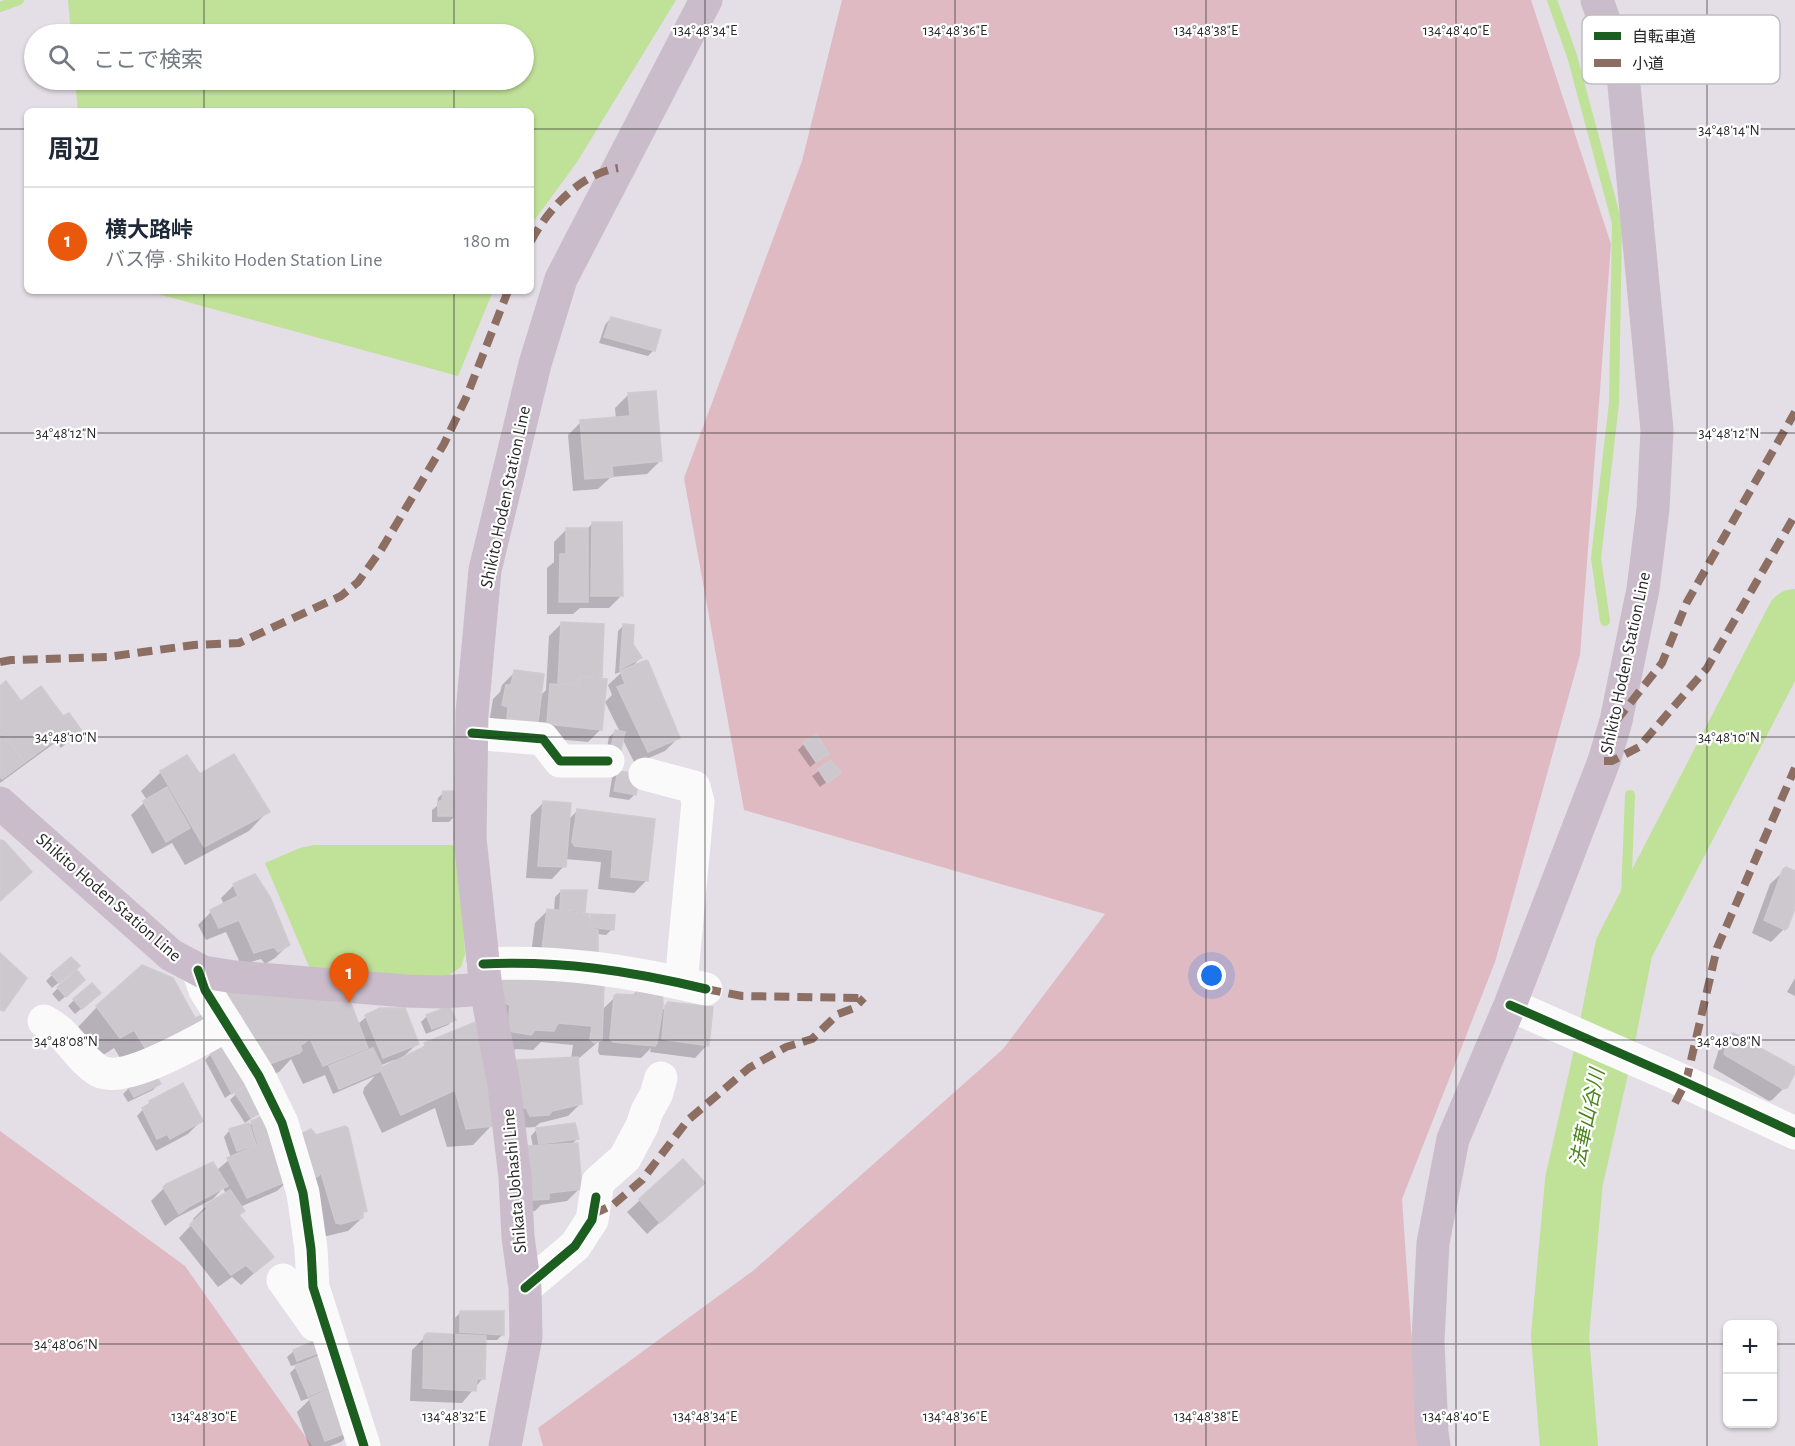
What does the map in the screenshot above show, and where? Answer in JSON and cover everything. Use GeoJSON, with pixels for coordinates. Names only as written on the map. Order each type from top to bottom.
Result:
{"type":"FeatureCollection","features":[{"type":"Feature","properties":{"kind":"main road","name":"Shikito Hoden Station Line"},"geometry":{"type":"LineString","coordinates":[[0,803],[171,955],[203,972],[236,977],[441,992],[484,976],[470,838],[472,733],[485,570],[535,364],[561,279],[706,0]]}},
{"type":"Feature","properties":{"kind":"main road","name":"Shikito Hoden Station Line"},"geometry":{"type":"LineString","coordinates":[[1597,0],[1602,15]]}},
{"type":"Feature","properties":{"kind":"main road","name":"Shikito Hoden Station Line"},"geometry":{"type":"LineString","coordinates":[[1434,1446],[1428,1341],[1433,1243],[1453,1139],[1510,1005],[1604,761],[1616,721],[1643,589],[1653,509],[1657,430],[1624,84]]}},
{"type":"Feature","properties":{"kind":"main road","name":"Shikata Uohashi Line"},"geometry":{"type":"LineString","coordinates":[[484,976],[504,1085],[525,1288],[526,1337],[505,1446]]}},
{"type":"Feature","properties":{"kind":"street"},"geometry":{"type":"LineString","coordinates":[[472,733],[543,739],[560,761],[608,761]]}},
{"type":"Feature","properties":{"kind":"street"},"geometry":{"type":"LineString","coordinates":[[484,976],[526,962],[607,969],[693,986],[698,802],[694,788],[645,774]]}},
{"type":"Feature","properties":{"kind":"street"},"geometry":{"type":"LineString","coordinates":[[198,969],[205,990],[259,1076],[282,1123],[303,1192],[311,1249],[313,1287],[364,1446]]}},
{"type":"Feature","properties":{"kind":"street"},"geometry":{"type":"LineString","coordinates":[[1510,1005],[1795,1133]]}},
{"type":"Feature","properties":{"kind":"street"},"geometry":{"type":"LineString","coordinates":[[44,1022],[61,1032],[80,1054],[101,1072],[121,1073],[159,1060],[227,1025]]}},
{"type":"Feature","properties":{"kind":"street"},"geometry":{"type":"LineString","coordinates":[[525,1288],[575,1246],[592,1220],[598,1182],[625,1158],[656,1095],[661,1078]]}},
{"type":"Feature","properties":{"kind":"street"},"geometry":{"type":"LineString","coordinates":[[283,1280],[332,1347]]}},
{"type":"Feature","properties":{"kind":"shaded area"},"geometry":{"type":"Polygon","coordinates":[[[68,0],[676,0],[577,162],[534,221],[534,108],[78,108],[76,90],[534,90],[534,24],[70,24],[68,0]]]}},
{"type":"Feature","properties":{"kind":"shaded area"},"geometry":{"type":"Polygon","coordinates":[[[842,0],[1531,0],[1611,244],[1580,655],[1495,962],[1402,1199],[1419,1446],[543,1446],[538,1428],[754,1270],[1003,1049],[1105,914],[744,810],[684,478],[802,161],[842,0]]]}},
{"type":"Feature","properties":{"kind":"shaded area"},"geometry":{"type":"Polygon","coordinates":[[[158,294],[492,294],[458,376],[158,294]]]}},
{"type":"Feature","properties":{"kind":"shaded area"},"geometry":{"type":"Polygon","coordinates":[[[314,845],[458,845],[465,954],[461,967],[438,982],[311,971],[265,863],[300,848],[314,845]]]}},
{"type":"Feature","properties":{"kind":"shaded area"},"geometry":{"type":"Polygon","coordinates":[[[0,1131],[185,1266],[312,1446],[0,1446],[0,1131]]]}},
{"type":"Feature","properties":{"kind":"building"},"geometry":{"type":"Polygon","coordinates":[[[611,317],[661,330],[655,351],[604,337],[611,317]]]}},
{"type":"Feature","properties":{"kind":"building"},"geometry":{"type":"Polygon","coordinates":[[[656,391],[662,461],[612,466],[613,477],[585,479],[580,420],[630,416],[628,393],[656,391]]]}},
{"type":"Feature","properties":{"kind":"building"},"geometry":{"type":"Polygon","coordinates":[[[592,522],[622,522],[623,596],[591,596],[592,522]]]}},
{"type":"Feature","properties":{"kind":"building"},"geometry":{"type":"Polygon","coordinates":[[[566,528],[588,528],[588,602],[559,602],[560,554],[566,554],[566,528]]]}},
{"type":"Feature","properties":{"kind":"building"},"geometry":{"type":"Polygon","coordinates":[[[561,622],[604,624],[602,677],[580,676],[578,685],[558,683],[561,622]]]}},
{"type":"Feature","properties":{"kind":"building"},"geometry":{"type":"Polygon","coordinates":[[[623,624],[634,625],[633,644],[642,658],[620,669],[623,624]]]}},
{"type":"Feature","properties":{"kind":"building"},"geometry":{"type":"Polygon","coordinates":[[[646,660],[680,738],[648,752],[617,687],[625,684],[620,671],[646,660]]]}},
{"type":"Feature","properties":{"kind":"building"},"geometry":{"type":"Polygon","coordinates":[[[514,670],[544,674],[538,722],[507,719],[508,707],[502,705],[506,685],[511,685],[514,670]]]}},
{"type":"Feature","properties":{"kind":"building"},"geometry":{"type":"Polygon","coordinates":[[[580,677],[607,679],[602,730],[547,724],[550,684],[579,685],[580,677]]]}},
{"type":"Feature","properties":{"kind":"building"},"geometry":{"type":"Polygon","coordinates":[[[6,681],[21,701],[41,686],[63,716],[69,713],[82,731],[74,736],[69,730],[25,762],[0,728],[0,686],[6,681]]]}},
{"type":"Feature","properties":{"kind":"building"},"geometry":{"type":"Polygon","coordinates":[[[615,730],[625,732],[621,750],[611,748],[615,730]]]}},
{"type":"Feature","properties":{"kind":"building"},"geometry":{"type":"Polygon","coordinates":[[[0,731],[25,762],[2,779],[0,777],[0,731]]]}},
{"type":"Feature","properties":{"kind":"building"},"geometry":{"type":"Polygon","coordinates":[[[816,734],[829,754],[816,762],[803,743],[816,734]]]}},
{"type":"Feature","properties":{"kind":"building"},"geometry":{"type":"Polygon","coordinates":[[[234,754],[270,812],[204,847],[160,771],[187,755],[200,774],[234,754]]]}},
{"type":"Feature","properties":{"kind":"building"},"geometry":{"type":"Polygon","coordinates":[[[831,760],[841,773],[827,783],[818,769],[831,760]]]}},
{"type":"Feature","properties":{"kind":"building"},"geometry":{"type":"Polygon","coordinates":[[[618,771],[640,774],[636,795],[614,791],[618,771]]]}},
{"type":"Feature","properties":{"kind":"building"},"geometry":{"type":"Polygon","coordinates":[[[167,787],[190,828],[166,842],[143,801],[167,787]]]}},
{"type":"Feature","properties":{"kind":"building"},"geometry":{"type":"Polygon","coordinates":[[[443,791],[458,791],[457,816],[438,816],[438,802],[442,800],[443,791]]]}},
{"type":"Feature","properties":{"kind":"building"},"geometry":{"type":"Polygon","coordinates":[[[543,801],[571,803],[566,867],[538,866],[543,801]]]}},
{"type":"Feature","properties":{"kind":"building"},"geometry":{"type":"Polygon","coordinates":[[[577,809],[655,819],[648,881],[611,877],[613,850],[575,846],[572,842],[577,809]]]}},
{"type":"Feature","properties":{"kind":"building"},"geometry":{"type":"Polygon","coordinates":[[[0,840],[4,841],[32,872],[0,901],[0,840]]]}},
{"type":"Feature","properties":{"kind":"building"},"geometry":{"type":"Polygon","coordinates":[[[1786,867],[1795,871],[1795,908],[1785,930],[1764,920],[1783,869],[1786,867]]]}},
{"type":"Feature","properties":{"kind":"building"},"geometry":{"type":"Polygon","coordinates":[[[255,874],[270,897],[290,945],[278,952],[274,947],[254,953],[239,920],[219,928],[210,910],[238,896],[233,884],[255,874]]]}},
{"type":"Feature","properties":{"kind":"building"},"geometry":{"type":"Polygon","coordinates":[[[561,890],[587,890],[585,912],[560,909],[561,890]]]}},
{"type":"Feature","properties":{"kind":"building"},"geometry":{"type":"Polygon","coordinates":[[[547,909],[589,914],[589,928],[598,930],[598,955],[542,950],[547,909]]]}},
{"type":"Feature","properties":{"kind":"building"},"geometry":{"type":"Polygon","coordinates":[[[591,914],[615,915],[614,930],[590,927],[591,914]]]}},
{"type":"Feature","properties":{"kind":"building"},"geometry":{"type":"Polygon","coordinates":[[[0,953],[27,978],[4,1011],[0,1010],[0,953]]]}},
{"type":"Feature","properties":{"kind":"building"},"geometry":{"type":"Polygon","coordinates":[[[71,957],[80,966],[59,983],[51,974],[71,957]]]}},
{"type":"Feature","properties":{"kind":"building"},"geometry":{"type":"Polygon","coordinates":[[[142,965],[173,978],[195,1018],[203,1015],[208,1023],[147,1051],[134,1030],[120,1038],[96,1006],[142,965]]]}},
{"type":"Feature","properties":{"kind":"building"},"geometry":{"type":"Polygon","coordinates":[[[77,970],[85,980],[66,997],[57,987],[77,970]]]}},
{"type":"Feature","properties":{"kind":"building"},"geometry":{"type":"Polygon","coordinates":[[[501,977],[602,980],[604,986],[602,1040],[594,1043],[590,1039],[592,1026],[558,1023],[554,1031],[535,1030],[531,1035],[508,1031],[510,1005],[501,1002],[501,977]]]}},
{"type":"Feature","properties":{"kind":"building"},"geometry":{"type":"Polygon","coordinates":[[[92,983],[101,993],[82,1009],[73,999],[92,983]]]}},
{"type":"Feature","properties":{"kind":"building"},"geometry":{"type":"Polygon","coordinates":[[[639,986],[662,989],[663,1005],[655,1046],[613,1042],[610,1039],[614,996],[616,994],[636,995],[639,986]]]}},
{"type":"Feature","properties":{"kind":"building"},"geometry":{"type":"Polygon","coordinates":[[[225,992],[350,1001],[368,1048],[323,1066],[310,1039],[300,1046],[302,1050],[300,1053],[264,1066],[225,992]]]}},
{"type":"Feature","properties":{"kind":"building"},"geometry":{"type":"Polygon","coordinates":[[[668,1002],[713,1007],[709,1046],[662,1039],[665,1006],[668,1002]]]}},
{"type":"Feature","properties":{"kind":"building"},"geometry":{"type":"Polygon","coordinates":[[[450,1006],[456,1020],[432,1029],[426,1015],[450,1006]]]}},
{"type":"Feature","properties":{"kind":"building"},"geometry":{"type":"Polygon","coordinates":[[[380,1008],[405,1008],[419,1044],[383,1058],[365,1015],[380,1008]]]}},
{"type":"Feature","properties":{"kind":"building"},"geometry":{"type":"Polygon","coordinates":[[[478,1021],[494,1126],[466,1129],[455,1090],[401,1115],[382,1073],[382,1067],[426,1046],[424,1043],[478,1021]]]}},
{"type":"Feature","properties":{"kind":"building"},"geometry":{"type":"Polygon","coordinates":[[[1733,1033],[1795,1067],[1795,1073],[1787,1088],[1783,1089],[1725,1055],[1733,1033]]]}},
{"type":"Feature","properties":{"kind":"building"},"geometry":{"type":"Polygon","coordinates":[[[227,1043],[249,1082],[232,1094],[210,1053],[227,1043]]]}},
{"type":"Feature","properties":{"kind":"building"},"geometry":{"type":"Polygon","coordinates":[[[373,1048],[381,1064],[381,1071],[339,1089],[329,1066],[373,1048]]]}},
{"type":"Feature","properties":{"kind":"building"},"geometry":{"type":"Polygon","coordinates":[[[578,1057],[582,1104],[552,1111],[549,1115],[530,1116],[526,1108],[520,1107],[515,1064],[517,1060],[578,1057]]]}},
{"type":"Feature","properties":{"kind":"building"},"geometry":{"type":"Polygon","coordinates":[[[154,1073],[161,1084],[134,1097],[128,1086],[154,1073]]]}},
{"type":"Feature","properties":{"kind":"building"},"geometry":{"type":"Polygon","coordinates":[[[183,1083],[203,1121],[170,1139],[149,1101],[183,1083]]]}},
{"type":"Feature","properties":{"kind":"building"},"geometry":{"type":"Polygon","coordinates":[[[249,1084],[264,1111],[251,1118],[235,1093],[249,1084]]]}},
{"type":"Feature","properties":{"kind":"building"},"geometry":{"type":"Polygon","coordinates":[[[149,1104],[166,1135],[157,1139],[142,1108],[149,1104]]]}},
{"type":"Feature","properties":{"kind":"building"},"geometry":{"type":"Polygon","coordinates":[[[265,1115],[292,1179],[247,1198],[227,1158],[258,1145],[251,1121],[265,1115]]]}},
{"type":"Feature","properties":{"kind":"building"},"geometry":{"type":"Polygon","coordinates":[[[249,1123],[256,1145],[237,1151],[229,1129],[249,1123]]]}},
{"type":"Feature","properties":{"kind":"building"},"geometry":{"type":"Polygon","coordinates":[[[575,1123],[579,1139],[539,1144],[536,1128],[575,1123]]]}},
{"type":"Feature","properties":{"kind":"building"},"geometry":{"type":"Polygon","coordinates":[[[345,1126],[348,1128],[367,1211],[363,1212],[363,1218],[341,1224],[336,1223],[321,1173],[317,1177],[313,1175],[297,1136],[311,1129],[316,1135],[345,1126]]]}},
{"type":"Feature","properties":{"kind":"building"},"geometry":{"type":"Polygon","coordinates":[[[578,1143],[582,1189],[549,1193],[549,1199],[533,1200],[528,1146],[578,1143]]]}},
{"type":"Feature","properties":{"kind":"building"},"geometry":{"type":"Polygon","coordinates":[[[683,1159],[705,1183],[660,1223],[639,1199],[683,1159]]]}},
{"type":"Feature","properties":{"kind":"building"},"geometry":{"type":"Polygon","coordinates":[[[213,1162],[228,1186],[179,1214],[163,1187],[213,1162]]]}},
{"type":"Feature","properties":{"kind":"building"},"geometry":{"type":"Polygon","coordinates":[[[230,1190],[245,1211],[239,1215],[274,1257],[254,1273],[246,1265],[231,1275],[190,1224],[207,1209],[205,1205],[230,1190]]]}},
{"type":"Feature","properties":{"kind":"building"},"geometry":{"type":"Polygon","coordinates":[[[460,1311],[504,1311],[504,1335],[460,1332],[460,1311]]]}},
{"type":"Feature","properties":{"kind":"building"},"geometry":{"type":"Polygon","coordinates":[[[427,1333],[486,1336],[485,1379],[477,1379],[476,1391],[423,1388],[424,1336],[427,1333]]]}},
{"type":"Feature","properties":{"kind":"building"},"geometry":{"type":"Polygon","coordinates":[[[322,1338],[326,1350],[297,1361],[293,1350],[322,1338]]]}},
{"type":"Feature","properties":{"kind":"building"},"geometry":{"type":"Polygon","coordinates":[[[326,1353],[338,1384],[308,1396],[295,1366],[326,1353]]]}},
{"type":"Feature","properties":{"kind":"building"},"geometry":{"type":"Polygon","coordinates":[[[340,1385],[356,1429],[325,1441],[309,1398],[340,1385]]]}},
{"type":"Feature","properties":{"kind":"waterway"},"geometry":{"type":"LineString","coordinates":[[0,7],[19,0]]}},
{"type":"Feature","properties":{"kind":"waterway"},"geometry":{"type":"LineString","coordinates":[[1552,0],[1572,56],[1617,223],[1614,403],[1596,558],[1605,621]]}},
{"type":"Feature","properties":{"kind":"waterway","name":"法華山谷川"},"geometry":{"type":"LineString","coordinates":[[1569,1446],[1560,1336],[1574,1181],[1624,948],[1795,618]]}},
{"type":"Feature","properties":{"kind":"waterway"},"geometry":{"type":"LineString","coordinates":[[1624,948],[1630,795]]}},
{"type":"Feature","properties":{"kind":"marked path"},"geometry":{"type":"LineString","coordinates":[[534,236],[556,205],[567,194],[591,177],[618,168]]}},
{"type":"Feature","properties":{"kind":"marked path"},"geometry":{"type":"LineString","coordinates":[[0,662],[107,657],[194,645],[239,643],[341,596],[358,582],[381,550],[444,444],[466,398],[507,294]]}},
{"type":"Feature","properties":{"kind":"marked path"},"geometry":{"type":"LineString","coordinates":[[1616,721],[1662,663],[1687,602],[1795,412]]}},
{"type":"Feature","properties":{"kind":"marked path"},"geometry":{"type":"LineString","coordinates":[[1604,761],[1612,761],[1639,747],[1707,668],[1795,515]]}},
{"type":"Feature","properties":{"kind":"marked path"},"geometry":{"type":"LineString","coordinates":[[1675,1103],[1686,1082],[1717,948],[1795,768]]}},
{"type":"Feature","properties":{"kind":"marked path"},"geometry":{"type":"LineString","coordinates":[[706,989],[742,996],[864,998]]}},
{"type":"Feature","properties":{"kind":"marked path"},"geometry":{"type":"LineString","coordinates":[[593,1214],[613,1205],[642,1180],[688,1120],[749,1068],[786,1047],[812,1039],[838,1014],[854,1008],[864,998]]}},
{"type":"Feature","properties":{"kind":"cycle path"},"geometry":{"type":"LineString","coordinates":[[472,733],[543,739],[560,761],[608,761]]}},
{"type":"Feature","properties":{"kind":"cycle path"},"geometry":{"type":"LineString","coordinates":[[483,964],[511,963],[595,968],[706,989]]}},
{"type":"Feature","properties":{"kind":"cycle path"},"geometry":{"type":"LineString","coordinates":[[198,970],[205,990],[259,1076],[282,1123],[303,1193],[311,1249],[313,1287],[364,1446]]}},
{"type":"Feature","properties":{"kind":"cycle path"},"geometry":{"type":"LineString","coordinates":[[1510,1005],[1795,1133]]}},
{"type":"Feature","properties":{"kind":"cycle path"},"geometry":{"type":"LineString","coordinates":[[525,1288],[575,1246],[592,1220],[596,1197]]}},
{"type":"Feature","properties":{"kind":"place","name":"横大路峠"},"geometry":{"type":"Point","coordinates":[349,1003]}}]}
